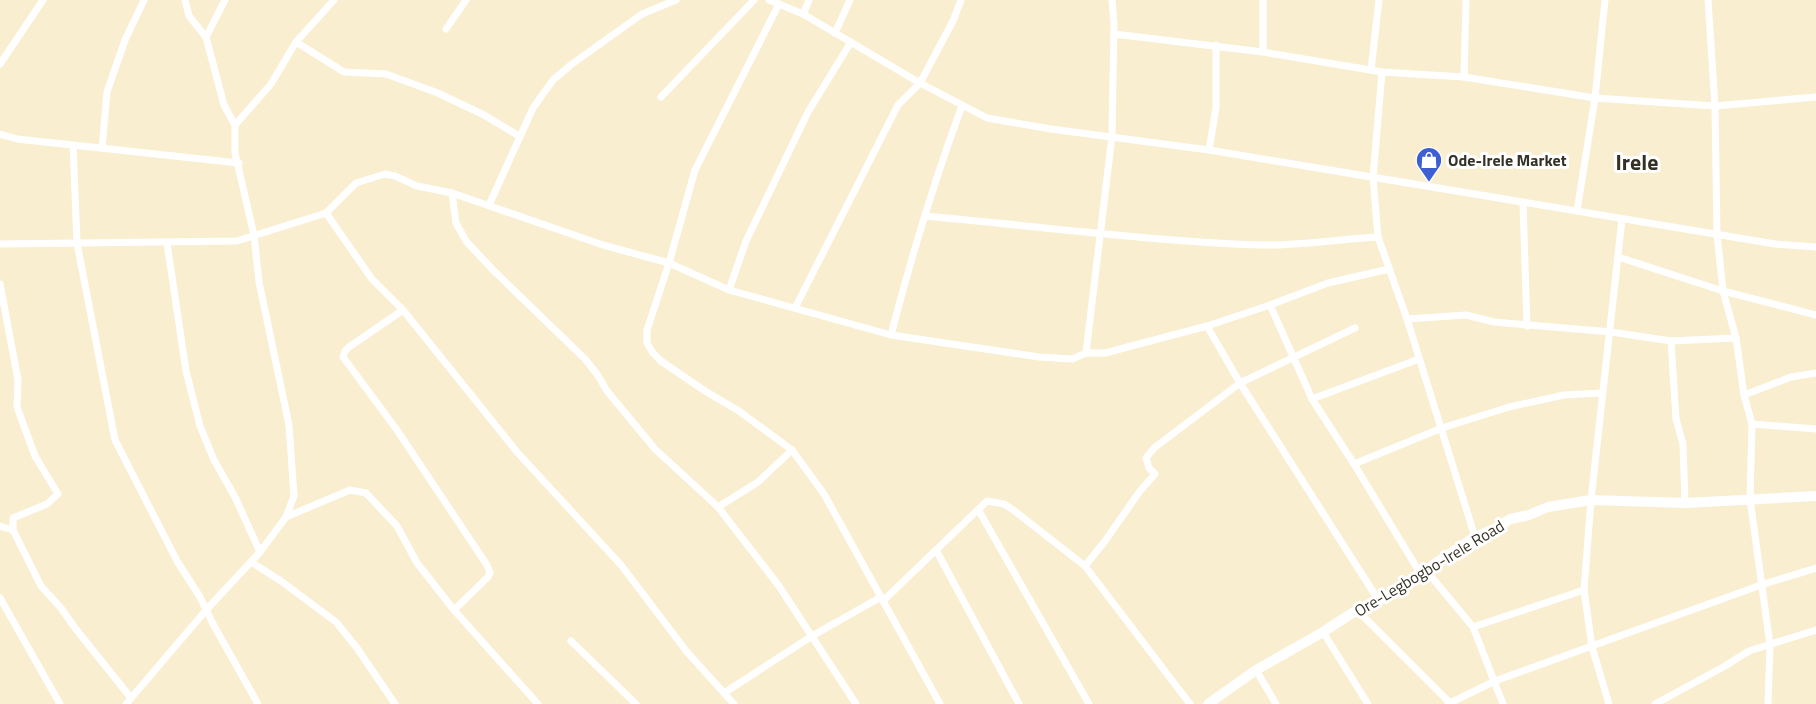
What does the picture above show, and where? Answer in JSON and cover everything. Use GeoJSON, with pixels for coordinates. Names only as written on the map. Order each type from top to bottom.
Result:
{"type":"FeatureCollection","features":[{"type":"Feature","properties":{"kind":"main road","name":"Ore-Legbogbo-Irele Road"},"geometry":{"type":"LineString","coordinates":[[1208,704],[1256,670],[1357,610],[1379,601],[1474,537],[1520,516],[1529,515],[1548,507],[1591,500],[1685,503],[1816,496]]}},
{"type":"Feature","properties":{"kind":"street"},"geometry":{"type":"LineString","coordinates":[[0,64],[43,0]]}},
{"type":"Feature","properties":{"kind":"street"},"geometry":{"type":"LineString","coordinates":[[102,148],[107,92],[115,66],[144,0]]}},
{"type":"Feature","properties":{"kind":"street"},"geometry":{"type":"LineString","coordinates":[[185,0],[189,16],[206,38],[224,105],[236,125]]}},
{"type":"Feature","properties":{"kind":"street"},"geometry":{"type":"LineString","coordinates":[[206,38],[225,0]]}},
{"type":"Feature","properties":{"kind":"street"},"geometry":{"type":"LineString","coordinates":[[0,284],[18,380],[17,407],[35,456],[58,494],[47,504],[13,518],[13,530],[41,586],[61,608],[129,701],[207,609],[260,552],[286,517],[294,496],[288,425],[259,282],[254,235],[234,145],[236,125],[271,84],[296,42],[334,0]]}},
{"type":"Feature","properties":{"kind":"street"},"geometry":{"type":"LineString","coordinates":[[446,29],[466,0]]}},
{"type":"Feature","properties":{"kind":"street"},"geometry":{"type":"LineString","coordinates":[[489,205],[533,108],[553,80],[642,14],[676,0]]}},
{"type":"Feature","properties":{"kind":"street"},"geometry":{"type":"LineString","coordinates":[[661,97],[754,0]]}},
{"type":"Feature","properties":{"kind":"street"},"geometry":{"type":"LineString","coordinates":[[770,0],[803,14],[920,83],[987,118],[1209,150],[1775,244],[1816,247]]}},
{"type":"Feature","properties":{"kind":"street"},"geometry":{"type":"LineString","coordinates":[[803,14],[809,0]]}},
{"type":"Feature","properties":{"kind":"street"},"geometry":{"type":"LineString","coordinates":[[836,33],[850,0]]}},
{"type":"Feature","properties":{"kind":"street"},"geometry":{"type":"LineString","coordinates":[[795,308],[898,105],[920,83],[953,21],[961,0]]}},
{"type":"Feature","properties":{"kind":"street"},"geometry":{"type":"LineString","coordinates":[[1086,353],[1112,136],[1114,34],[1112,0]]}},
{"type":"Feature","properties":{"kind":"street"},"geometry":{"type":"LineString","coordinates":[[1263,0],[1263,52]]}},
{"type":"Feature","properties":{"kind":"street"},"geometry":{"type":"LineString","coordinates":[[1371,70],[1379,0]]}},
{"type":"Feature","properties":{"kind":"street"},"geometry":{"type":"LineString","coordinates":[[1464,77],[1466,0]]}},
{"type":"Feature","properties":{"kind":"street"},"geometry":{"type":"LineString","coordinates":[[1578,211],[1595,98],[1605,0]]}},
{"type":"Feature","properties":{"kind":"street"},"geometry":{"type":"LineString","coordinates":[[1707,0],[1715,106],[1717,234],[1723,291],[1736,338],[1744,395],[1752,424],[1750,499],[1770,645],[1768,704]]}},
{"type":"Feature","properties":{"kind":"street"},"geometry":{"type":"LineString","coordinates":[[779,4],[695,170],[646,336],[649,348],[662,361],[739,411],[792,450],[824,495],[940,704]]}},
{"type":"Feature","properties":{"kind":"street"},"geometry":{"type":"LineString","coordinates":[[1114,34],[1216,45],[1382,72],[1464,77],[1595,98],[1715,106],[1816,97]]}},
{"type":"Feature","properties":{"kind":"street"},"geometry":{"type":"LineString","coordinates":[[296,42],[344,72],[386,74],[438,93],[484,115],[519,136]]}},
{"type":"Feature","properties":{"kind":"street"},"geometry":{"type":"LineString","coordinates":[[729,291],[746,241],[807,112],[851,42]]}},
{"type":"Feature","properties":{"kind":"street"},"geometry":{"type":"LineString","coordinates":[[1209,150],[1216,108],[1216,45]]}},
{"type":"Feature","properties":{"kind":"street"},"geometry":{"type":"LineString","coordinates":[[1382,72],[1373,178],[1378,237],[1442,428],[1474,537]]}},
{"type":"Feature","properties":{"kind":"street"},"geometry":{"type":"LineString","coordinates":[[891,336],[907,272],[962,106]]}},
{"type":"Feature","properties":{"kind":"street"},"geometry":{"type":"LineString","coordinates":[[0,134],[17,139],[239,163]]}},
{"type":"Feature","properties":{"kind":"street"},"geometry":{"type":"LineString","coordinates":[[74,145],[77,243],[115,440],[177,561],[207,609],[213,624],[258,704]]}},
{"type":"Feature","properties":{"kind":"street"},"geometry":{"type":"LineString","coordinates":[[0,244],[237,241],[326,213],[356,183],[385,174],[417,186],[453,193],[603,245],[669,263],[729,291],[891,336],[1039,357],[1072,359],[1086,353],[1105,353],[1207,326],[1328,283],[1389,269]]}},
{"type":"Feature","properties":{"kind":"street"},"geometry":{"type":"LineString","coordinates":[[453,193],[456,223],[466,241],[585,359],[607,391],[655,449],[718,507],[779,586],[856,704]]}},
{"type":"Feature","properties":{"kind":"street"},"geometry":{"type":"LineString","coordinates":[[1522,202],[1527,326]]}},
{"type":"Feature","properties":{"kind":"street"},"geometry":{"type":"LineString","coordinates":[[326,213],[372,279],[404,310],[517,452],[621,565],[687,652],[734,704]]}},
{"type":"Feature","properties":{"kind":"street"},"geometry":{"type":"LineString","coordinates":[[925,216],[1099,234],[1262,245],[1378,237]]}},
{"type":"Feature","properties":{"kind":"street"},"geometry":{"type":"LineString","coordinates":[[1609,704],[1592,647],[1584,591],[1591,500],[1622,219]]}},
{"type":"Feature","properties":{"kind":"street"},"geometry":{"type":"LineString","coordinates":[[167,243],[186,371],[200,426],[214,460],[235,497],[260,552]]}},
{"type":"Feature","properties":{"kind":"street"},"geometry":{"type":"LineString","coordinates":[[1618,257],[1723,291],[1816,315]]}},
{"type":"Feature","properties":{"kind":"street"},"geometry":{"type":"LineString","coordinates":[[1270,305],[1292,359],[1312,399],[1423,571],[1473,627],[1503,704]]}},
{"type":"Feature","properties":{"kind":"street"},"geometry":{"type":"LineString","coordinates":[[404,310],[349,347],[343,357],[403,439],[487,565],[490,573],[488,577],[454,610]]}},
{"type":"Feature","properties":{"kind":"street"},"geometry":{"type":"LineString","coordinates":[[1407,319],[1466,315],[1494,322],[1611,332],[1671,341],[1736,338]]}},
{"type":"Feature","properties":{"kind":"street"},"geometry":{"type":"LineString","coordinates":[[1207,326],[1379,601]]}},
{"type":"Feature","properties":{"kind":"street"},"geometry":{"type":"LineString","coordinates":[[1085,566],[1155,474],[1147,464],[1148,454],[1240,382],[1355,328]]}},
{"type":"Feature","properties":{"kind":"street"},"geometry":{"type":"LineString","coordinates":[[1671,341],[1676,419],[1683,444],[1685,503]]}},
{"type":"Feature","properties":{"kind":"street"},"geometry":{"type":"LineString","coordinates":[[1312,399],[1419,359]]}},
{"type":"Feature","properties":{"kind":"street"},"geometry":{"type":"LineString","coordinates":[[1744,395],[1791,377],[1816,373]]}},
{"type":"Feature","properties":{"kind":"street"},"geometry":{"type":"LineString","coordinates":[[1354,464],[1442,428],[1531,402],[1564,395],[1602,393]]}},
{"type":"Feature","properties":{"kind":"street"},"geometry":{"type":"LineString","coordinates":[[1752,424],[1816,429]]}},
{"type":"Feature","properties":{"kind":"street"},"geometry":{"type":"LineString","coordinates":[[718,507],[758,482],[792,450]]}},
{"type":"Feature","properties":{"kind":"street"},"geometry":{"type":"LineString","coordinates":[[286,517],[350,490],[366,493],[397,526],[417,563],[454,610],[537,704]]}},
{"type":"Feature","properties":{"kind":"street"},"geometry":{"type":"LineString","coordinates":[[724,693],[812,636],[882,599],[987,501],[1004,504],[1085,566],[1190,704]]}},
{"type":"Feature","properties":{"kind":"street"},"geometry":{"type":"LineString","coordinates":[[978,511],[1089,704]]}},
{"type":"Feature","properties":{"kind":"street"},"geometry":{"type":"LineString","coordinates":[[0,526],[13,530]]}},
{"type":"Feature","properties":{"kind":"street"},"geometry":{"type":"LineString","coordinates":[[936,550],[1019,704]]}},
{"type":"Feature","properties":{"kind":"street"},"geometry":{"type":"LineString","coordinates":[[251,562],[336,622],[357,648],[395,704]]}},
{"type":"Feature","properties":{"kind":"street"},"geometry":{"type":"LineString","coordinates":[[1357,610],[1449,703],[1495,681],[1761,585],[1816,568]]}},
{"type":"Feature","properties":{"kind":"street"},"geometry":{"type":"LineString","coordinates":[[1473,627],[1584,591]]}},
{"type":"Feature","properties":{"kind":"street"},"geometry":{"type":"LineString","coordinates":[[0,598],[60,704]]}},
{"type":"Feature","properties":{"kind":"street"},"geometry":{"type":"LineString","coordinates":[[1655,704],[1749,651],[1816,630]]}},
{"type":"Feature","properties":{"kind":"street"},"geometry":{"type":"LineString","coordinates":[[1323,632],[1368,704]]}},
{"type":"Feature","properties":{"kind":"street"},"geometry":{"type":"LineString","coordinates":[[571,641],[636,704]]}},
{"type":"Feature","properties":{"kind":"street"},"geometry":{"type":"LineString","coordinates":[[1256,670],[1276,704]]}},
{"type":"Feature","properties":{"kind":"place","name":"Ode-Irele Market"},"geometry":{"type":"Point","coordinates":[1429,183]}},
{"type":"Feature","properties":{"kind":"district","name":"Irele"},"geometry":{"type":"Point","coordinates":[1637,162]}}]}
